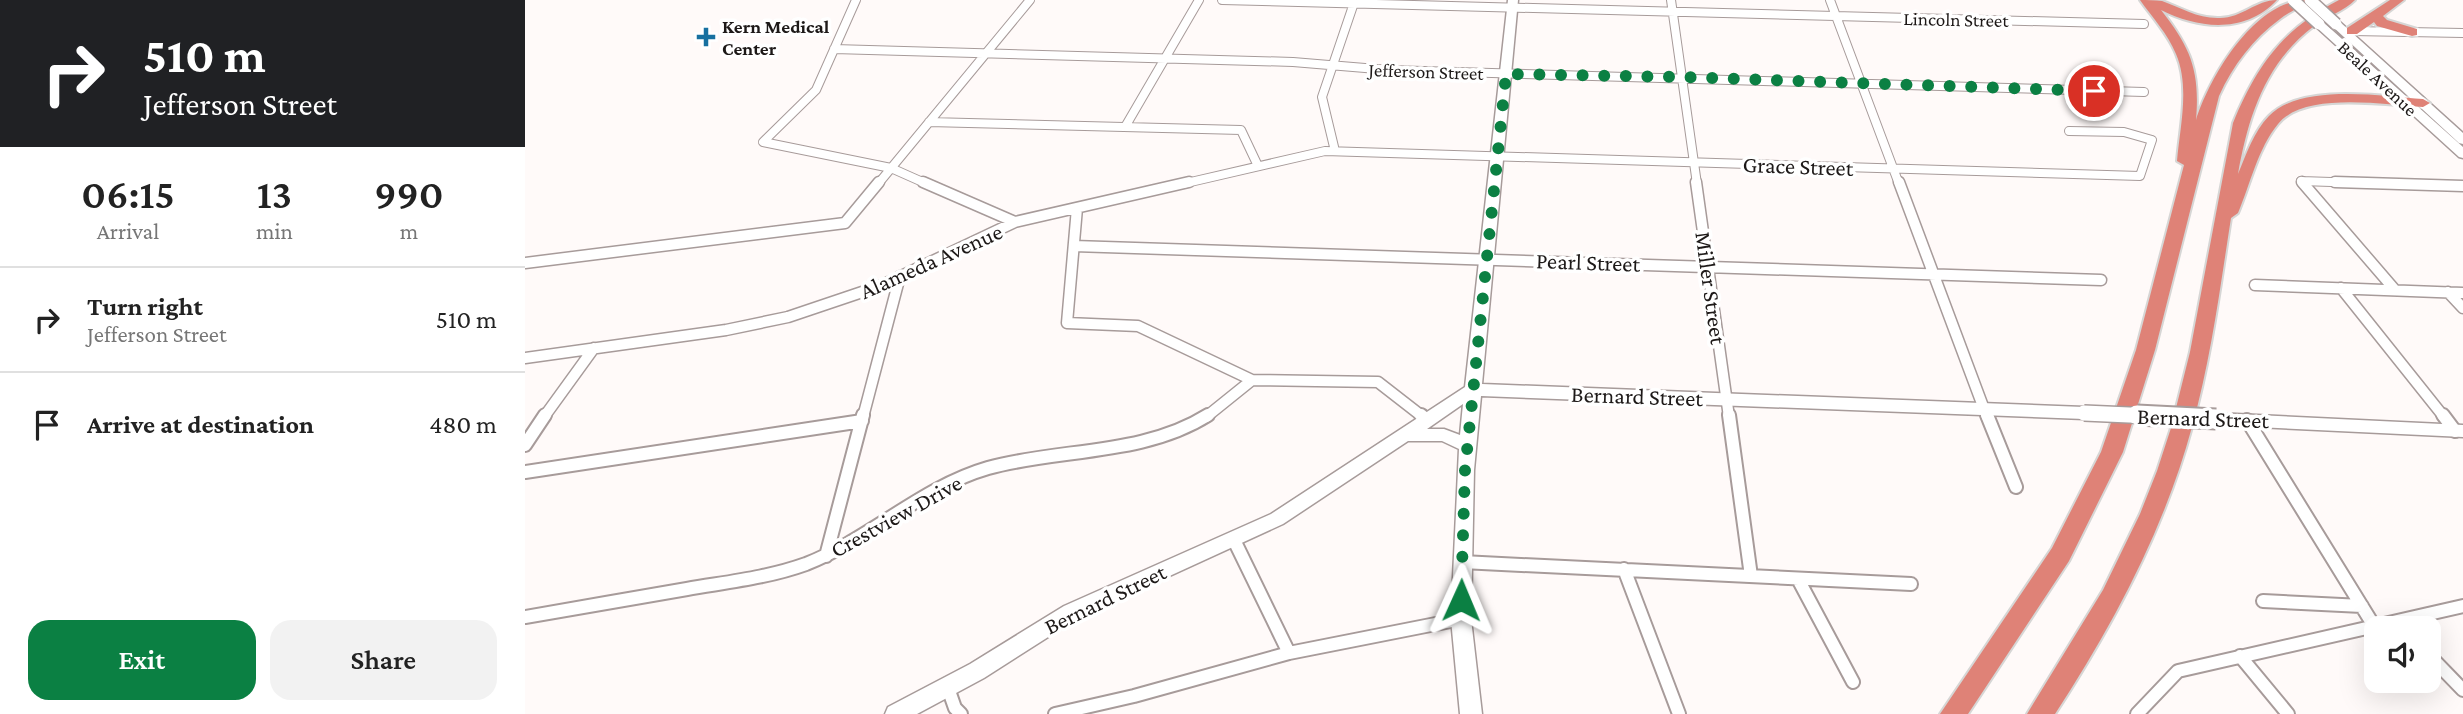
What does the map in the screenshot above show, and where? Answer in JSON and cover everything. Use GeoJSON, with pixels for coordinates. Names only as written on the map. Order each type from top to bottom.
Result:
{"type":"FeatureCollection","features":[{"type":"Feature","properties":{"kind":"highway"},"geometry":{"type":"LineString","coordinates":[[2146,0],[2172,34],[2184,54],[2188,69],[2183,198]]}},
{"type":"Feature","properties":{"kind":"highway"},"geometry":{"type":"LineString","coordinates":[[2151,0],[2188,17],[2225,21],[2244,17],[2271,0]]}},
{"type":"Feature","properties":{"kind":"highway"},"geometry":{"type":"LineString","coordinates":[[1953,714],[2066,547],[2112,453],[2134,385],[2211,99],[2236,53],[2261,27],[2301,0]]}},
{"type":"Feature","properties":{"kind":"highway"},"geometry":{"type":"LineString","coordinates":[[2040,714],[2088,638],[2122,575],[2170,461],[2193,385],[2240,123],[2267,64],[2307,25],[2350,0]]}},
{"type":"Feature","properties":{"kind":"highway"},"geometry":{"type":"LineString","coordinates":[[2336,28],[2376,15],[2398,0]]}},
{"type":"Feature","properties":{"kind":"highway"},"geometry":{"type":"LineString","coordinates":[[2376,15],[2382,23],[2412,32]]}},
{"type":"Feature","properties":{"kind":"highway"},"geometry":{"type":"LineString","coordinates":[[2220,237],[2271,122],[2283,110],[2329,100],[2423,103]]}},
{"type":"Feature","properties":{"kind":"main road","name":"Beale Avenue"},"geometry":{"type":"LineString","coordinates":[[2293,0],[2336,28],[2463,140]]}},
{"type":"Feature","properties":{"kind":"main road","name":"Beale Avenue"},"geometry":{"type":"LineString","coordinates":[[2310,0],[2404,102],[2463,154]]}},
{"type":"Feature","properties":{"kind":"main road"},"geometry":{"type":"LineString","coordinates":[[1471,714],[1461,619],[1467,446],[1513,4]]}},
{"type":"Feature","properties":{"kind":"main road","name":"Bernard Street"},"geometry":{"type":"LineString","coordinates":[[896,714],[948,688],[1072,612],[1234,540],[1288,512],[1473,390],[2084,413],[2459,431]]}},
{"type":"Feature","properties":{"kind":"main road"},"geometry":{"type":"LineString","coordinates":[[1405,435],[1444,435],[1467,446]]}},
{"type":"Feature","properties":{"kind":"street"},"geometry":{"type":"LineString","coordinates":[[856,0],[816,90],[763,142],[891,168],[1015,222]]}},
{"type":"Feature","properties":{"kind":"street"},"geometry":{"type":"LineString","coordinates":[[525,263],[845,223],[1030,0]]}},
{"type":"Feature","properties":{"kind":"street"},"geometry":{"type":"LineString","coordinates":[[1125,127],[1199,0]]}},
{"type":"Feature","properties":{"kind":"street","name":"Lincoln Street"},"geometry":{"type":"LineString","coordinates":[[1222,0],[1513,4],[1673,12],[2144,24]]}},
{"type":"Feature","properties":{"kind":"street","name":"Miller Street"},"geometry":{"type":"LineString","coordinates":[[1671,0],[1751,576]]}},
{"type":"Feature","properties":{"kind":"street"},"geometry":{"type":"LineString","coordinates":[[1830,0],[2016,487]]}},
{"type":"Feature","properties":{"kind":"street"},"geometry":{"type":"LineString","coordinates":[[1335,151],[1322,97],[1355,2]]}},
{"type":"Feature","properties":{"kind":"street"},"geometry":{"type":"LineString","coordinates":[[2336,28],[2463,33]]}},
{"type":"Feature","properties":{"kind":"street","name":"Jefferson Street"},"geometry":{"type":"LineString","coordinates":[[834,49],[1293,62],[1334,67],[1506,74],[2144,92]]}},
{"type":"Feature","properties":{"kind":"street"},"geometry":{"type":"LineString","coordinates":[[929,122],[1241,130],[1258,166]]}},
{"type":"Feature","properties":{"kind":"street","name":"Grace Street"},"geometry":{"type":"LineString","coordinates":[[1335,151],[2140,176],[2152,140],[2148,137],[2135,133],[2069,131]]}},
{"type":"Feature","properties":{"kind":"street","name":"Alameda Avenue"},"geometry":{"type":"LineString","coordinates":[[525,358],[769,321],[849,298],[1015,222],[1325,151],[1335,151]]}},
{"type":"Feature","properties":{"kind":"street"},"geometry":{"type":"LineString","coordinates":[[2395,290],[2301,181],[2463,186]]}},
{"type":"Feature","properties":{"kind":"street"},"geometry":{"type":"LineString","coordinates":[[1077,208],[1067,323],[1138,326],[1252,380],[1378,382],[1427,420]]}},
{"type":"Feature","properties":{"kind":"street","name":"Pearl Street"},"geometry":{"type":"LineString","coordinates":[[1074,246],[2101,280]]}},
{"type":"Feature","properties":{"kind":"street"},"geometry":{"type":"LineString","coordinates":[[826,556],[900,276]]}},
{"type":"Feature","properties":{"kind":"street"},"geometry":{"type":"LineString","coordinates":[[2255,285],[2463,293]]}},
{"type":"Feature","properties":{"kind":"street"},"geometry":{"type":"LineString","coordinates":[[2341,288],[2459,431]]}},
{"type":"Feature","properties":{"kind":"street"},"geometry":{"type":"LineString","coordinates":[[2448,292],[2463,308]]}},
{"type":"Feature","properties":{"kind":"street"},"geometry":{"type":"LineString","coordinates":[[525,445],[542,419],[579,375],[594,348]]}},
{"type":"Feature","properties":{"kind":"street","name":"Crestview Drive"},"geometry":{"type":"LineString","coordinates":[[525,617],[777,573],[826,556],[862,538],[919,499],[964,477],[1014,462],[1137,442],[1178,430],[1212,413],[1252,380]]}},
{"type":"Feature","properties":{"kind":"street"},"geometry":{"type":"LineString","coordinates":[[2247,420],[2368,616]]}},
{"type":"Feature","properties":{"kind":"street"},"geometry":{"type":"LineString","coordinates":[[525,472],[862,421]]}},
{"type":"Feature","properties":{"kind":"street"},"geometry":{"type":"LineString","coordinates":[[1234,540],[1289,653]]}},
{"type":"Feature","properties":{"kind":"street"},"geometry":{"type":"LineString","coordinates":[[1462,562],[1911,584]]}},
{"type":"Feature","properties":{"kind":"street"},"geometry":{"type":"LineString","coordinates":[[1624,569],[1679,714]]}},
{"type":"Feature","properties":{"kind":"street"},"geometry":{"type":"LineString","coordinates":[[1798,579],[1853,681]]}},
{"type":"Feature","properties":{"kind":"street"},"geometry":{"type":"LineString","coordinates":[[2263,601],[2361,606]]}},
{"type":"Feature","properties":{"kind":"street"},"geometry":{"type":"LineString","coordinates":[[2429,616],[2463,606]]}},
{"type":"Feature","properties":{"kind":"street"},"geometry":{"type":"LineString","coordinates":[[1055,714],[1134,696],[1289,653],[1461,619]]}},
{"type":"Feature","properties":{"kind":"street"},"geometry":{"type":"LineString","coordinates":[[2137,714],[2178,671],[2364,628]]}},
{"type":"Feature","properties":{"kind":"street"},"geometry":{"type":"LineString","coordinates":[[2240,656],[2288,714]]}},
{"type":"Feature","properties":{"kind":"street"},"geometry":{"type":"LineString","coordinates":[[2441,667],[2463,690]]}},
{"type":"Feature","properties":{"kind":"street"},"geometry":{"type":"LineString","coordinates":[[948,688],[955,708],[961,714]]}},
{"type":"Feature","properties":{"kind":"place","name":"Kern Medical Center"},"geometry":{"type":"Point","coordinates":[706,37]}},
{"type":"Feature","properties":{"kind":"route"},"geometry":{"type":"LineString","coordinates":[[1461,600],[1465,470],[1506,74],[2094,91]]}}]}
